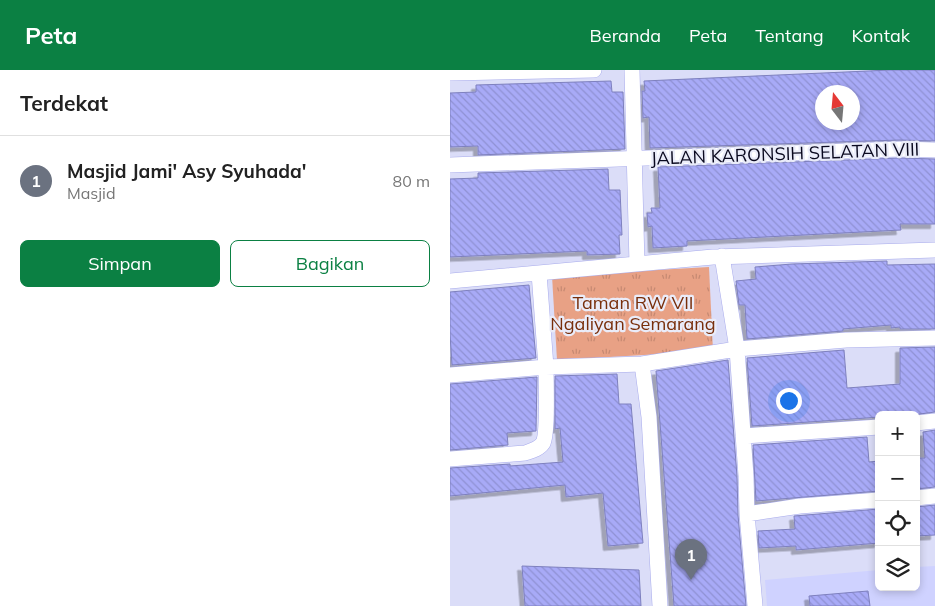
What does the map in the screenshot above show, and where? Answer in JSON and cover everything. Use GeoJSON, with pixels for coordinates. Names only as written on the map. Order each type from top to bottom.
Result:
{"type":"FeatureCollection","features":[{"type":"Feature","properties":{"kind":"street"},"geometry":{"type":"LineString","coordinates":[[450,73],[594,70]]}},
{"type":"Feature","properties":{"kind":"street"},"geometry":{"type":"LineString","coordinates":[[632,70],[637,264]]}},
{"type":"Feature","properties":{"kind":"street","name":"JALAN KARONSIH SELATAN VIII"},"geometry":{"type":"LineString","coordinates":[[450,165],[900,149],[935,150]]}},
{"type":"Feature","properties":{"kind":"street"},"geometry":{"type":"LineString","coordinates":[[450,281],[722,256],[935,250]]}},
{"type":"Feature","properties":{"kind":"street"},"geometry":{"type":"LineString","coordinates":[[722,256],[737,349],[747,514],[755,606]]}},
{"type":"Feature","properties":{"kind":"street"},"geometry":{"type":"LineString","coordinates":[[450,459],[525,453],[543,443],[545,431],[546,367],[539,273]]}},
{"type":"Feature","properties":{"kind":"street"},"geometry":{"type":"LineString","coordinates":[[450,375],[546,367],[642,364],[737,349],[846,340],[935,338]]}},
{"type":"Feature","properties":{"kind":"street"},"geometry":{"type":"LineString","coordinates":[[642,364],[649,417],[660,606]]}},
{"type":"Feature","properties":{"kind":"street"},"geometry":{"type":"LineString","coordinates":[[920,423],[935,421]]}},
{"type":"Feature","properties":{"kind":"street"},"geometry":{"type":"LineString","coordinates":[[743,436],[875,427]]}},
{"type":"Feature","properties":{"kind":"street"},"geometry":{"type":"LineString","coordinates":[[920,498],[935,496]]}},
{"type":"Feature","properties":{"kind":"street"},"geometry":{"type":"LineString","coordinates":[[747,514],[800,506],[875,500]]}},
{"type":"Feature","properties":{"kind":"shaded area"},"geometry":{"type":"Polygon","coordinates":[[[935,566],[935,606],[767,606],[765,580],[875,570],[875,591],[920,591],[920,567],[935,566]]]}},
{"type":"Feature","properties":{"kind":"green space","name":"Taman RW VII Ngaliyan Semarang"},"geometry":{"type":"Polygon","coordinates":[[[709,267],[713,351],[557,360],[552,276],[709,267]]]}},
{"type":"Feature","properties":{"kind":"building"},"geometry":{"type":"Polygon","coordinates":[[[890,70],[935,70],[935,141],[900,140],[650,148],[649,117],[643,118],[642,91],[645,91],[644,81],[890,70]]]}},
{"type":"Feature","properties":{"kind":"building"},"geometry":{"type":"Polygon","coordinates":[[[611,81],[612,92],[623,92],[625,149],[478,155],[478,146],[450,147],[450,93],[476,92],[476,85],[611,81]]]}},
{"type":"Feature","properties":{"kind":"building"},"geometry":{"type":"Polygon","coordinates":[[[900,158],[935,159],[935,224],[900,224],[901,230],[687,241],[687,246],[653,248],[652,226],[648,227],[647,213],[652,213],[651,208],[660,208],[658,167],[900,158]]]}},
{"type":"Feature","properties":{"kind":"building"},"geometry":{"type":"Polygon","coordinates":[[[608,169],[609,190],[620,190],[622,235],[619,235],[620,254],[587,255],[587,251],[450,257],[450,179],[478,178],[478,173],[608,169]]]}},
{"type":"Feature","properties":{"kind":"building"},"geometry":{"type":"Polygon","coordinates":[[[887,261],[887,265],[935,264],[935,329],[900,329],[900,327],[891,328],[891,325],[747,339],[745,305],[739,305],[736,281],[756,279],[755,267],[887,261]]]}},
{"type":"Feature","properties":{"kind":"building"},"geometry":{"type":"Polygon","coordinates":[[[529,285],[536,358],[452,365],[450,292],[529,285]]]}},
{"type":"Feature","properties":{"kind":"building"},"geometry":{"type":"Polygon","coordinates":[[[935,347],[935,412],[920,414],[920,411],[875,411],[875,417],[752,426],[747,358],[844,350],[847,388],[900,384],[900,348],[935,347]]]}},
{"type":"Feature","properties":{"kind":"building"},"geometry":{"type":"Polygon","coordinates":[[[728,360],[746,606],[674,606],[656,371],[728,360]]]}},
{"type":"Feature","properties":{"kind":"building"},"geometry":{"type":"Polygon","coordinates":[[[617,374],[619,404],[631,404],[643,543],[608,546],[603,493],[566,497],[565,485],[450,496],[450,468],[563,462],[560,428],[555,429],[555,376],[617,374]]]}},
{"type":"Feature","properties":{"kind":"building"},"geometry":{"type":"Polygon","coordinates":[[[537,377],[536,431],[507,433],[508,445],[450,450],[450,384],[537,377]]]}},
{"type":"Feature","properties":{"kind":"building"},"geometry":{"type":"Polygon","coordinates":[[[935,430],[935,487],[920,489],[920,458],[925,458],[923,432],[935,430]]]}},
{"type":"Feature","properties":{"kind":"building"},"geometry":{"type":"Polygon","coordinates":[[[867,437],[869,462],[875,461],[875,491],[756,501],[753,445],[867,437]]]}},
{"type":"Feature","properties":{"kind":"building"},"geometry":{"type":"Polygon","coordinates":[[[935,505],[935,535],[920,536],[920,507],[935,505]]]}},
{"type":"Feature","properties":{"kind":"building"},"geometry":{"type":"Polygon","coordinates":[[[875,509],[875,543],[796,550],[796,546],[759,548],[758,531],[795,529],[794,516],[875,509]]]}},
{"type":"Feature","properties":{"kind":"building"},"geometry":{"type":"Polygon","coordinates":[[[522,566],[639,570],[641,606],[525,606],[522,566]]]}},
{"type":"Feature","properties":{"kind":"building"},"geometry":{"type":"Polygon","coordinates":[[[868,591],[870,606],[810,606],[809,596],[868,591]]]}},
{"type":"Feature","properties":{"kind":"place","name":"Masjid Jami' Asy Syuhada'"},"geometry":{"type":"Point","coordinates":[691,580]}}]}
